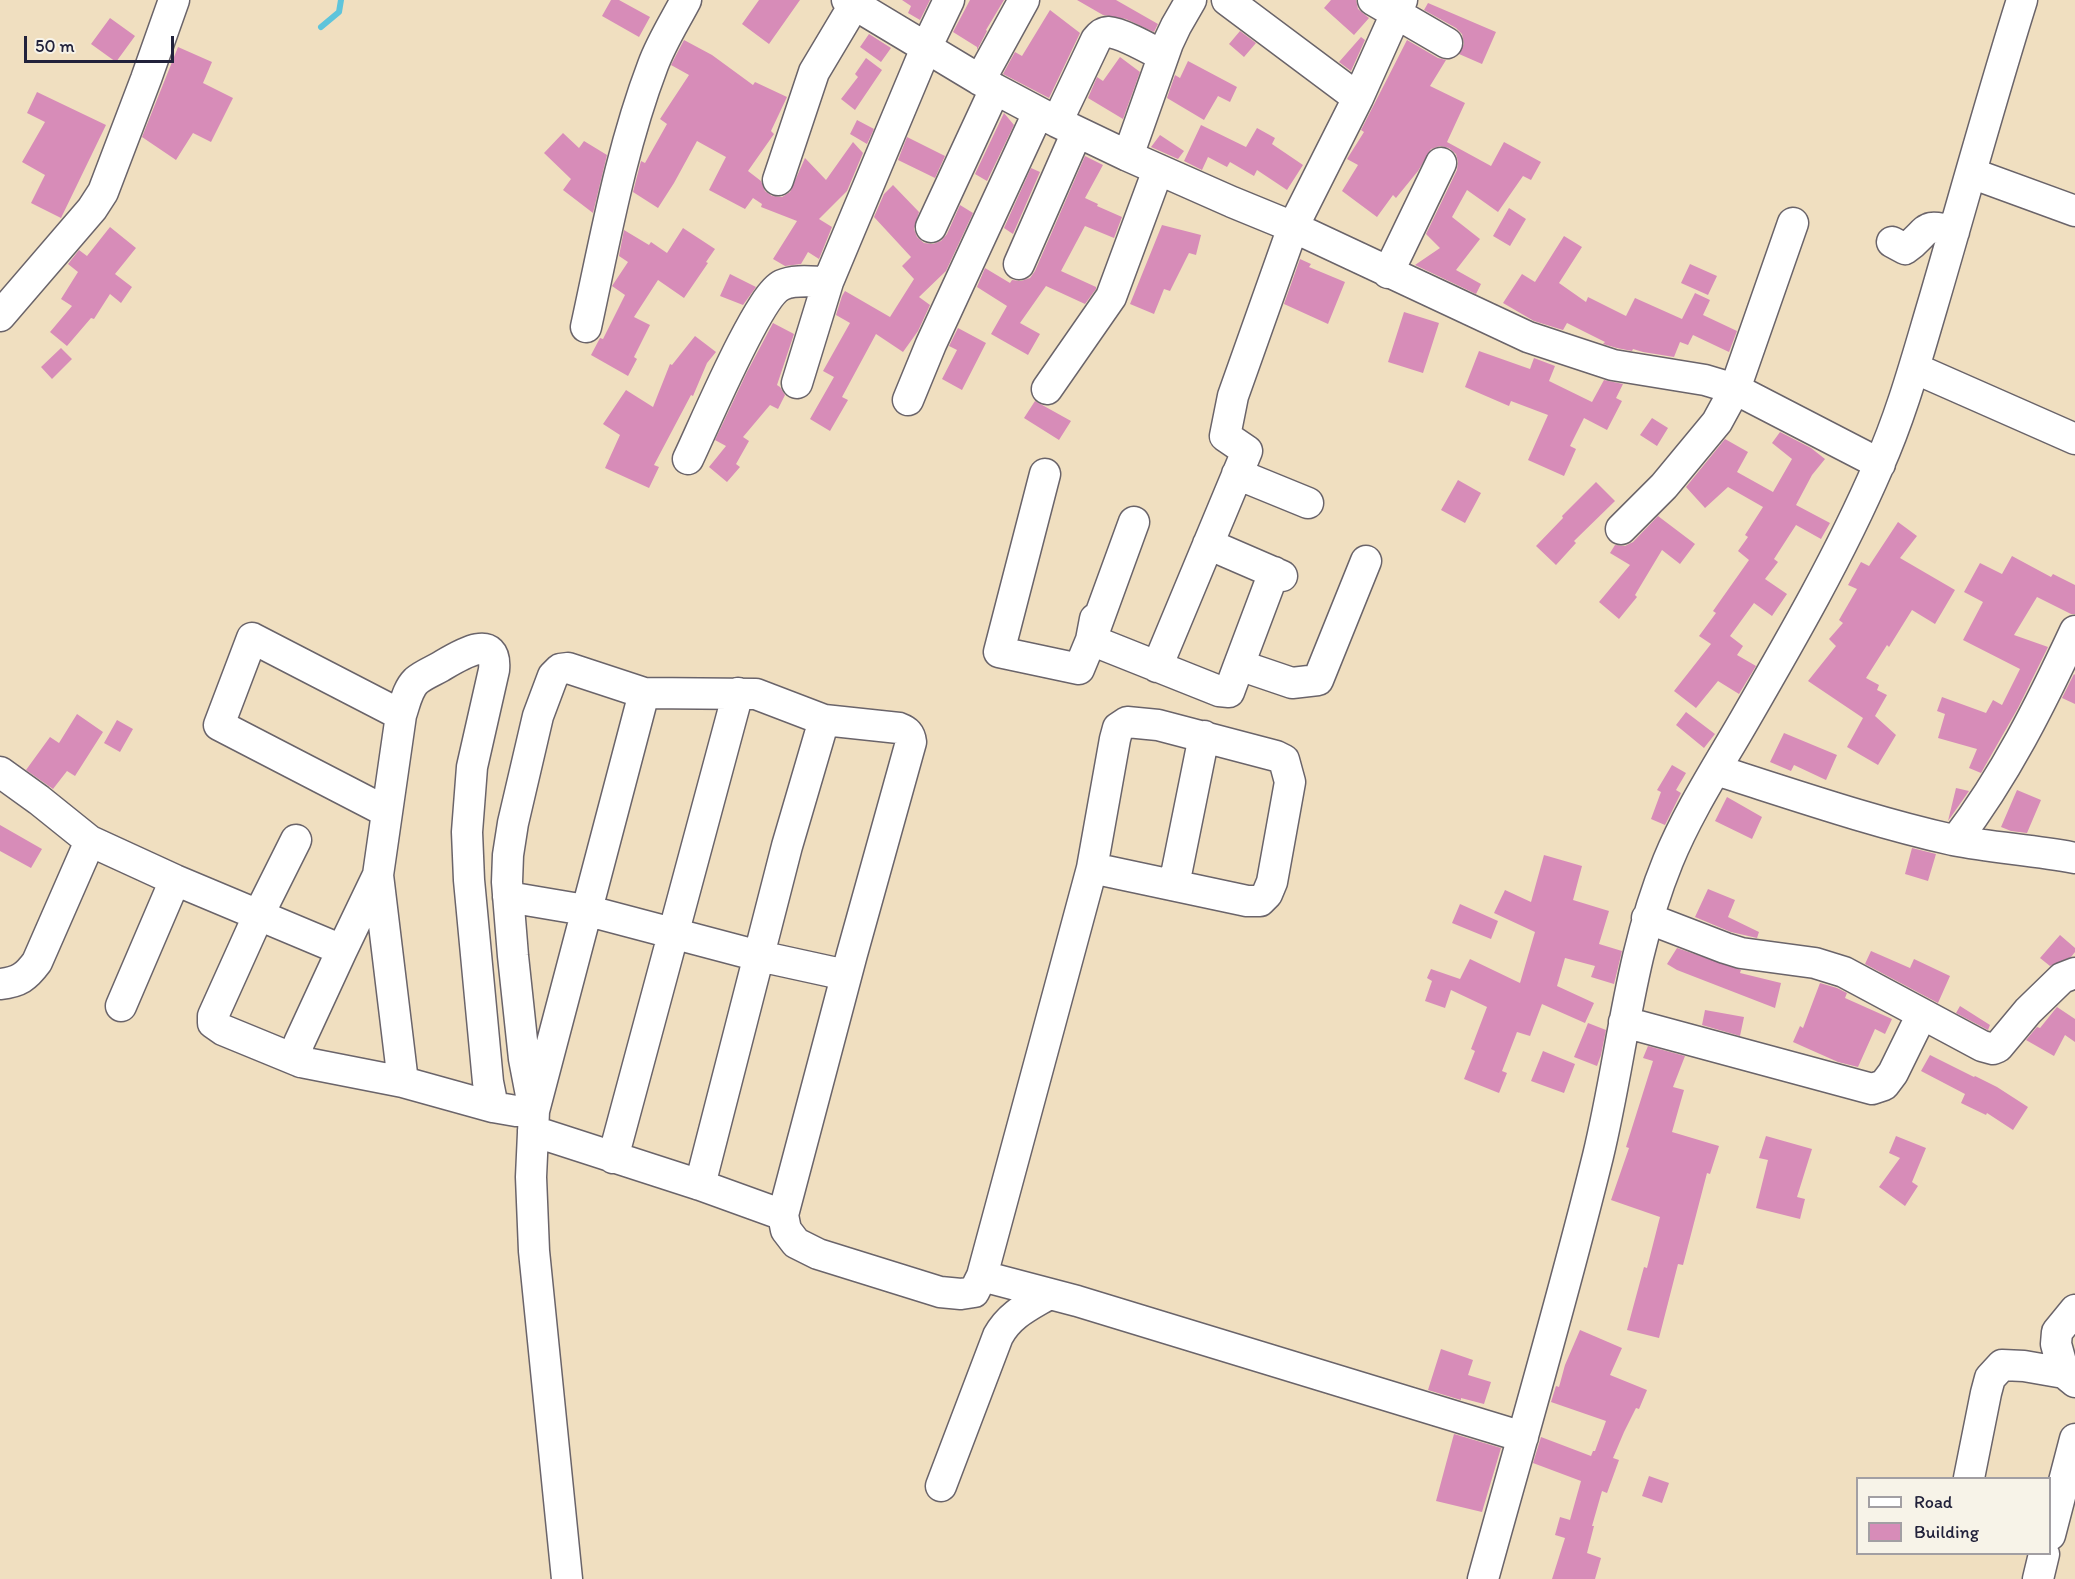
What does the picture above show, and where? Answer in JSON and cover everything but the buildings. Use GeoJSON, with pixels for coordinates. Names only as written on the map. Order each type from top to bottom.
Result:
{"type":"FeatureCollection","features":[{"type":"Feature","properties":{"kind":"street"},"geometry":{"type":"LineString","coordinates":[[0,316],[92,209],[103,192],[174,0]]}},
{"type":"Feature","properties":{"kind":"street"},"geometry":{"type":"LineString","coordinates":[[586,327],[621,171],[642,97],[653,63],[686,0]]}},
{"type":"Feature","properties":{"kind":"street"},"geometry":{"type":"LineString","coordinates":[[796,382],[828,282],[926,48],[949,0]]}},
{"type":"Feature","properties":{"kind":"street"},"geometry":{"type":"LineString","coordinates":[[931,227],[1024,0]]}},
{"type":"Feature","properties":{"kind":"street"},"geometry":{"type":"LineString","coordinates":[[1128,156],[1163,56],[1191,0]]}},
{"type":"Feature","properties":{"kind":"street"},"geometry":{"type":"LineString","coordinates":[[1227,0],[1358,98]]}},
{"type":"Feature","properties":{"kind":"street"},"geometry":{"type":"LineString","coordinates":[[1483,1579],[1599,1152],[1628,995],[1647,918],[1668,860],[1685,825],[1789,643],[1849,529],[1880,464],[1914,368],[2022,0]]}},
{"type":"Feature","properties":{"kind":"street"},"geometry":{"type":"LineString","coordinates":[[778,180],[814,72],[851,2],[988,85],[1057,122],[1158,170],[1293,227],[1528,337],[1613,365],[1705,380],[1735,389],[1880,464]]}},
{"type":"Feature","properties":{"kind":"street"},"geometry":{"type":"LineString","coordinates":[[1157,667],[1247,450],[1225,436],[1233,396],[1293,227],[1358,98],[1390,5],[1446,43]]}},
{"type":"Feature","properties":{"kind":"street"},"geometry":{"type":"LineString","coordinates":[[908,400],[931,344],[1057,122],[1096,40],[1101,34],[1108,32],[1129,39],[1163,56]]}},
{"type":"Feature","properties":{"kind":"street"},"geometry":{"type":"LineString","coordinates":[[1019,264],[1057,122]]}},
{"type":"Feature","properties":{"kind":"street"},"geometry":{"type":"LineString","coordinates":[[1388,273],[1441,163]]}},
{"type":"Feature","properties":{"kind":"street"},"geometry":{"type":"LineString","coordinates":[[1047,389],[1111,297],[1158,170]]}},
{"type":"Feature","properties":{"kind":"street"},"geometry":{"type":"LineString","coordinates":[[1971,172],[2075,211]]}},
{"type":"Feature","properties":{"kind":"street"},"geometry":{"type":"LineString","coordinates":[[1622,530],[1695,451],[1717,422],[1735,389],[1793,223]]}},
{"type":"Feature","properties":{"kind":"street"},"geometry":{"type":"LineString","coordinates":[[1892,242],[1905,249],[1927,229],[1936,226],[1954,232]]}},
{"type":"Feature","properties":{"kind":"street"},"geometry":{"type":"LineString","coordinates":[[688,459],[754,319],[775,289],[790,282],[828,282]]}},
{"type":"Feature","properties":{"kind":"street"},"geometry":{"type":"LineString","coordinates":[[1914,368],[2075,439]]}},
{"type":"Feature","properties":{"kind":"street"},"geometry":{"type":"LineString","coordinates":[[1045,474],[999,652],[1079,669],[1090,640],[1125,519]]}},
{"type":"Feature","properties":{"kind":"street"},"geometry":{"type":"LineString","coordinates":[[1237,474],[1308,503]]}},
{"type":"Feature","properties":{"kind":"street"},"geometry":{"type":"LineString","coordinates":[[1090,640],[1218,692],[1229,692],[1278,574],[1208,544]]}},
{"type":"Feature","properties":{"kind":"street"},"geometry":{"type":"LineString","coordinates":[[1239,665],[1292,683],[1318,680],[1366,561]]}},
{"type":"Feature","properties":{"kind":"street"},"geometry":{"type":"LineString","coordinates":[[1956,840],[1971,821],[2019,744],[2041,705],[2075,631]]}},
{"type":"Feature","properties":{"kind":"street"},"geometry":{"type":"LineString","coordinates":[[387,812],[219,724],[252,638],[401,715]]}},
{"type":"Feature","properties":{"kind":"street"},"geometry":{"type":"LineString","coordinates":[[403,1082],[378,875],[401,715],[408,693],[416,681],[464,652],[485,649],[492,652],[495,659],[472,767],[466,832],[469,880],[488,1082],[521,1114]]}},
{"type":"Feature","properties":{"kind":"street"},"geometry":{"type":"LineString","coordinates":[[567,1579],[534,1251],[531,1178],[521,1114],[524,1059],[508,897],[508,855],[513,823],[538,716],[553,676],[560,669],[568,668],[644,693],[756,694],[824,720],[892,726],[906,730],[910,735],[911,742],[846,975],[783,1215],[786,1230],[796,1243],[818,1254],[940,1292],[961,1294],[974,1292],[982,1276],[1092,868],[1114,739],[1118,728],[1127,722],[1158,725],[1284,760],[1290,782],[1272,882],[1267,894],[1260,901],[1247,901],[1092,868]]}},
{"type":"Feature","properties":{"kind":"street"},"geometry":{"type":"LineString","coordinates":[[521,1114],[546,1071],[585,910],[644,693]]}},
{"type":"Feature","properties":{"kind":"street"},"geometry":{"type":"LineString","coordinates":[[613,1158],[738,693]]}},
{"type":"Feature","properties":{"kind":"street"},"geometry":{"type":"LineString","coordinates":[[700,1185],[787,846],[824,720]]}},
{"type":"Feature","properties":{"kind":"street"},"geometry":{"type":"LineString","coordinates":[[1174,885],[1204,736]]}},
{"type":"Feature","properties":{"kind":"street"},"geometry":{"type":"LineString","coordinates":[[1716,770],[1851,813],[1956,840],[2075,858]]}},
{"type":"Feature","properties":{"kind":"street"},"geometry":{"type":"LineString","coordinates":[[0,772],[90,841],[175,880],[342,950]]}},
{"type":"Feature","properties":{"kind":"street"},"geometry":{"type":"LineString","coordinates":[[296,840],[258,914],[213,1016],[213,1023],[223,1030],[301,1062],[403,1082],[521,1114],[613,1158],[700,1185],[783,1215]]}},
{"type":"Feature","properties":{"kind":"street"},"geometry":{"type":"LineString","coordinates":[[0,984],[13,982],[28,975],[37,962],[90,841]]}},
{"type":"Feature","properties":{"kind":"street"},"geometry":{"type":"LineString","coordinates":[[301,1062],[297,1052],[299,1043],[378,875]]}},
{"type":"Feature","properties":{"kind":"street"},"geometry":{"type":"LineString","coordinates":[[122,1006],[175,880]]}},
{"type":"Feature","properties":{"kind":"street"},"geometry":{"type":"LineString","coordinates":[[508,897],[585,910],[759,956],[846,975]]}},
{"type":"Feature","properties":{"kind":"street"},"geometry":{"type":"LineString","coordinates":[[1647,918],[1725,948],[1815,963],[1844,972],[1982,1046],[1992,1048],[1998,1047],[2028,1011],[2062,978],[2075,973]]}},
{"type":"Feature","properties":{"kind":"street"},"geometry":{"type":"LineString","coordinates":[[1624,1022],[1872,1089],[1884,1085],[1893,1073],[1922,1014]]}},
{"type":"Feature","properties":{"kind":"street"},"geometry":{"type":"LineString","coordinates":[[982,1276],[1049,1294],[1523,1437]]}},
{"type":"Feature","properties":{"kind":"street"},"geometry":{"type":"LineString","coordinates":[[941,1486],[1004,1326],[1010,1318],[1049,1294]]}},
{"type":"Feature","properties":{"kind":"street"},"geometry":{"type":"LineString","coordinates":[[2070,1378],[2056,1344],[2057,1332],[2075,1310]]}},
{"type":"Feature","properties":{"kind":"street"},"geometry":{"type":"LineString","coordinates":[[1970,1477],[1986,1393],[1990,1378],[1996,1369],[2002,1365],[2013,1365],[2070,1378]]}},
{"type":"Feature","properties":{"kind":"street"},"geometry":{"type":"LineString","coordinates":[[2051,1528],[2075,1439]]}},
{"type":"Feature","properties":{"kind":"street"},"geometry":{"type":"LineString","coordinates":[[2038,1579],[2044,1555]]}},
{"type":"Feature","properties":{"kind":"waterway"},"geometry":{"type":"LineString","coordinates":[[321,27],[339,12],[341,0]]}}]}
